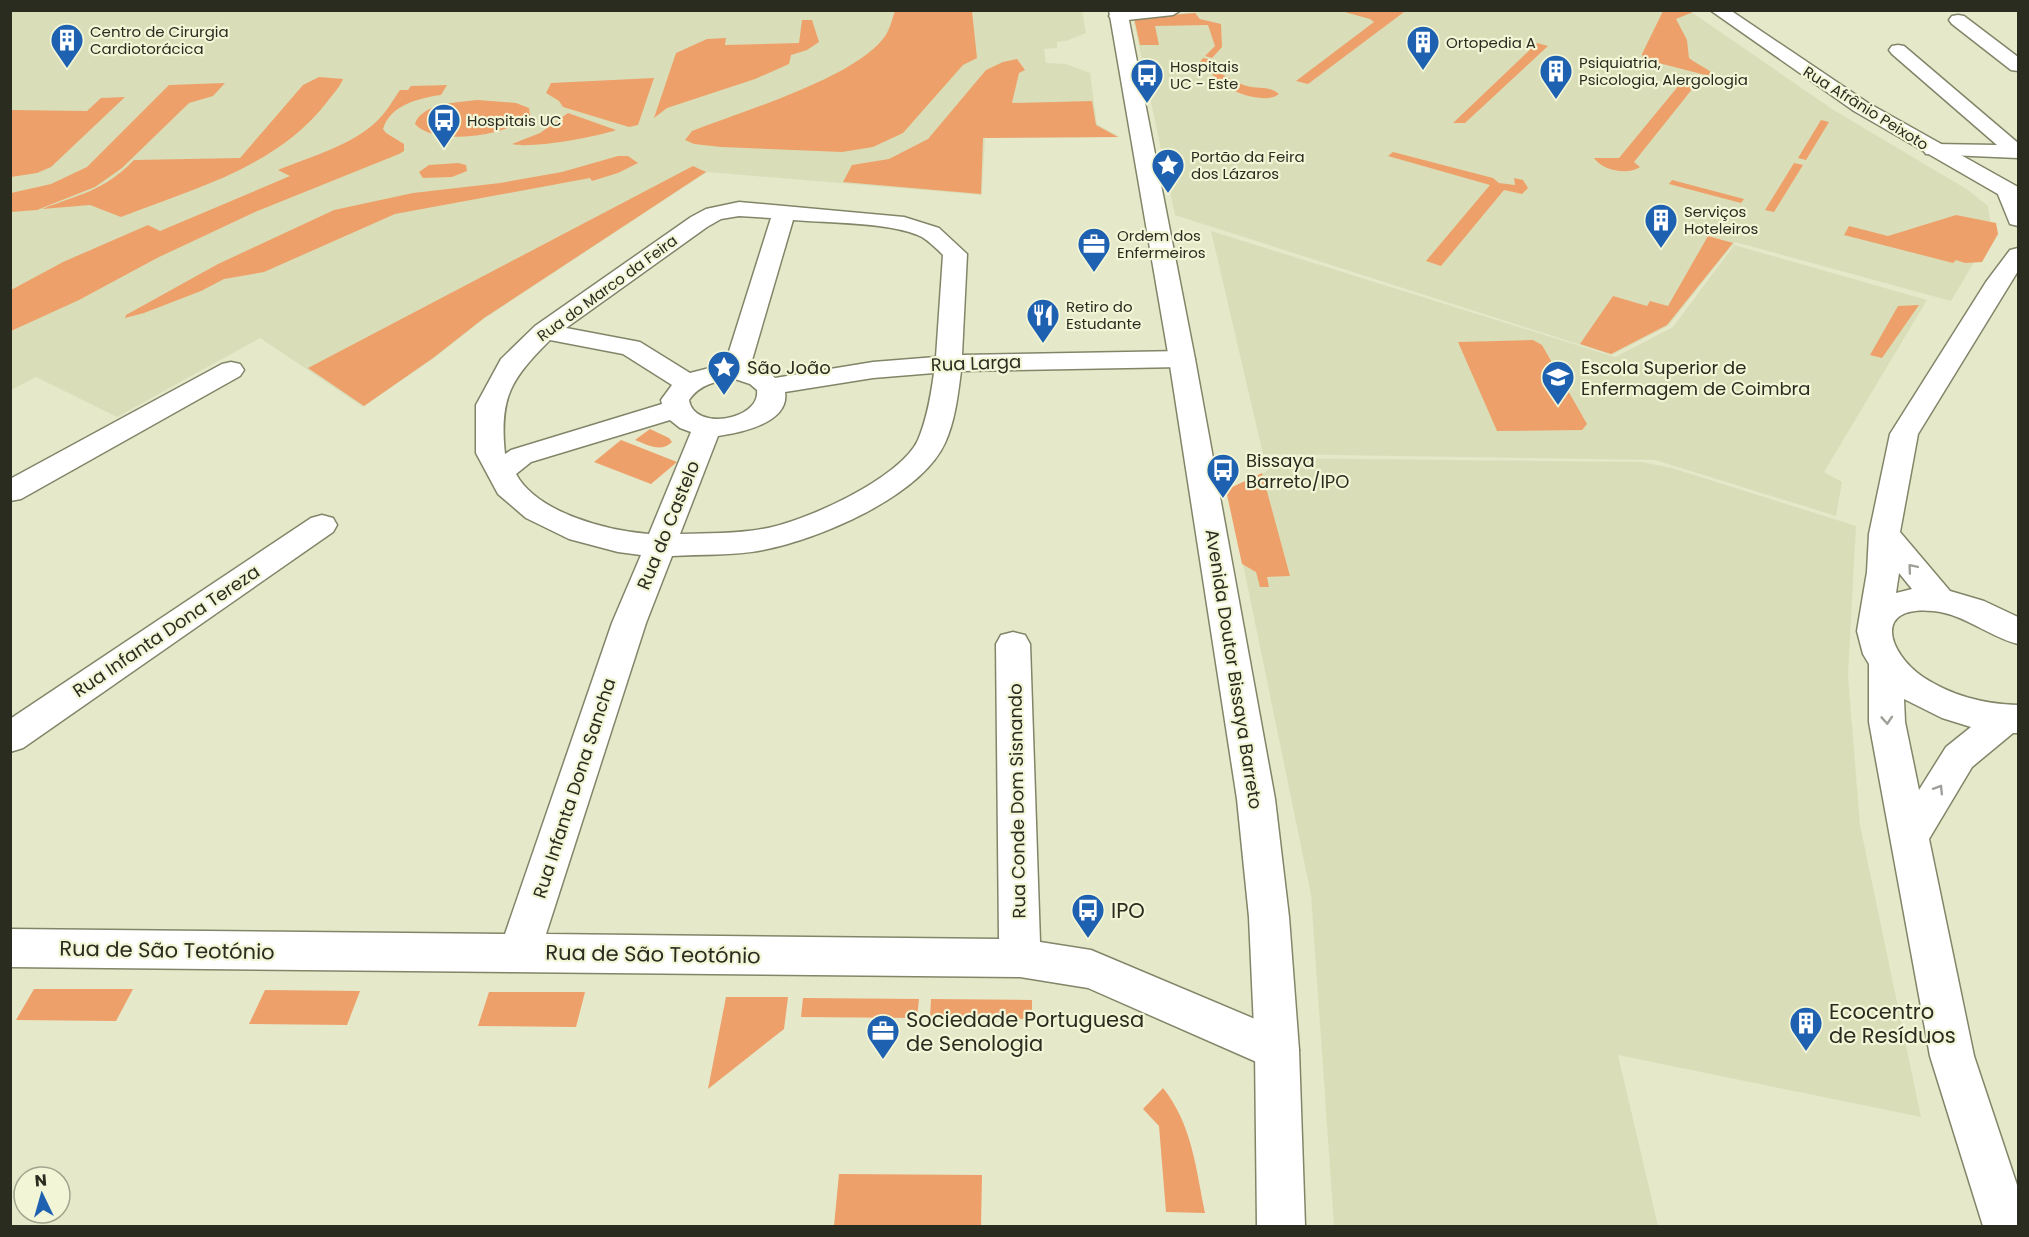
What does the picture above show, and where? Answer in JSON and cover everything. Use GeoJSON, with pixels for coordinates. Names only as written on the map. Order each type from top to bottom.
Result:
{"type":"FeatureCollection","features":[{"type":"Feature","properties":{"kind":"street"},"geometry":{"type":"LineString","coordinates":[[1118,13],[1173,10]]}},
{"type":"Feature","properties":{"kind":"street","name":"Rua Afrânio Peixoto"},"geometry":{"type":"LineString","coordinates":[[1718,10],[1861,107],[2013,194]]}},
{"type":"Feature","properties":{"kind":"street","name":"Avenida Doutor Bissaya Barreto"},"geometry":{"type":"LineString","coordinates":[[1118,13],[1182,359],[1256,799],[1269,917],[1277,1050],[1281,1227]]}},
{"type":"Feature","properties":{"kind":"street"},"geometry":{"type":"LineString","coordinates":[[1958,20],[2019,66]]}},
{"type":"Feature","properties":{"kind":"street"},"geometry":{"type":"LineString","coordinates":[[1898,50],[2012,152]]}},
{"type":"Feature","properties":{"kind":"street"},"geometry":{"type":"LineString","coordinates":[[1933,150],[2012,152]]}},
{"type":"Feature","properties":{"kind":"street"},"geometry":{"type":"LineString","coordinates":[[1987,180],[2012,152]]}},
{"type":"Feature","properties":{"kind":"street"},"geometry":{"type":"LineString","coordinates":[[2013,194],[2019,219]]}},
{"type":"Feature","properties":{"kind":"street","name":"Rua do Marco da Feira"},"geometry":{"type":"LineString","coordinates":[[740,209],[784,212],[886,222],[930,232],[955,254],[949,362],[943,404],[931,443],[910,470],[860,504],[800,530],[762,540],[659,546],[618,542],[580,532],[537,511],[508,487],[490,453],[490,405],[510,365],[544,331],[714,214],[740,209]]}},
{"type":"Feature","properties":{"kind":"street"},"geometry":{"type":"LineString","coordinates":[[736,371],[784,212]]}},
{"type":"Feature","properties":{"kind":"street"},"geometry":{"type":"LineString","coordinates":[[2011,720],[1977,717],[1924,695],[1902,679],[1886,662],[1876,645],[1875,624],[1883,572],[1884,534],[1904,434],[1998,282],[2019,255]]}},
{"type":"Feature","properties":{"kind":"street"},"geometry":{"type":"LineString","coordinates":[[544,331],[631,348],[688,383]]}},
{"type":"Feature","properties":{"kind":"street","name":"Rua Larga"},"geometry":{"type":"LineString","coordinates":[[771,387],[827,374],[949,362],[1182,359]]}},
{"type":"Feature","properties":{"kind":"street"},"geometry":{"type":"LineString","coordinates":[[10,492],[231,370]]}},
{"type":"Feature","properties":{"kind":"street"},"geometry":{"type":"LineString","coordinates":[[736,371],[763,379],[771,387],[773,399],[765,411],[750,422],[728,428],[707,428],[686,421],[675,409],[675,400],[688,383],[710,374],[736,371]]}},
{"type":"Feature","properties":{"kind":"street"},"geometry":{"type":"LineString","coordinates":[[500,471],[521,456],[675,409]]}},
{"type":"Feature","properties":{"kind":"street","name":"Rua do Castelo"},"geometry":{"type":"LineString","coordinates":[[629,623],[707,428]]}},
{"type":"Feature","properties":{"kind":"street","name":"Rua Infanta Dona Tereza"},"geometry":{"type":"LineString","coordinates":[[10,738],[322,525]]}},
{"type":"Feature","properties":{"kind":"street"},"geometry":{"type":"LineString","coordinates":[[1884,534],[1954,604],[1997,619],[2019,632]]}},
{"type":"Feature","properties":{"kind":"street"},"geometry":{"type":"LineString","coordinates":[[1875,624],[1882,612],[1896,604],[1916,600],[1954,604],[2019,604]]}},
{"type":"Feature","properties":{"kind":"street","name":"Rua Infanta Dona Sancha"},"geometry":{"type":"LineString","coordinates":[[519,953],[629,623]]}},
{"type":"Feature","properties":{"kind":"street","name":"Rua Conde Dom Sisnando"},"geometry":{"type":"LineString","coordinates":[[1013,644],[1020,958]]}},
{"type":"Feature","properties":{"kind":"street"},"geometry":{"type":"LineString","coordinates":[[1886,662],[1887,722],[1953,1056],[2007,1227]]}},
{"type":"Feature","properties":{"kind":"street"},"geometry":{"type":"LineString","coordinates":[[1909,839],[1959,757],[2011,720]]}},
{"type":"Feature","properties":{"kind":"street","name":"Rua de São Teotónio"},"geometry":{"type":"LineString","coordinates":[[10,948],[1020,958],[1091,969],[1277,1050]]}},
{"type":"Feature","properties":{"kind":"shaded area"},"geometry":{"type":"Polygon","coordinates":[[[1220,10],[1690,11],[1832,109],[1968,190],[1988,206],[1992,232],[1951,301],[1735,242],[1668,326],[1612,355],[1175,215],[1133,18],[1220,10]]]}},
{"type":"Feature","properties":{"kind":"shaded area"},"geometry":{"type":"Polygon","coordinates":[[[1400,10],[1404,12],[1308,84],[1296,81],[1374,22],[1341,11],[1400,10]]]}},
{"type":"Feature","properties":{"kind":"shaded area"},"geometry":{"type":"Polygon","coordinates":[[[11,11],[1082,11],[1086,33],[1057,42],[1057,48],[1044,49],[1046,63],[1066,64],[1090,73],[1097,124],[1120,137],[985,138],[982,195],[707,172],[485,318],[434,358],[363,407],[260,338],[117,417],[36,377],[11,390],[11,11]]]}},
{"type":"Feature","properties":{"kind":"shaded area"},"geometry":{"type":"Polygon","coordinates":[[[895,11],[972,11],[977,58],[963,65],[903,133],[873,147],[842,152],[721,147],[694,144],[685,140],[692,131],[793,93],[846,68],[867,54],[882,40],[895,11]]]}},
{"type":"Feature","properties":{"kind":"shaded area"},"geometry":{"type":"Polygon","coordinates":[[[1663,11],[1693,12],[1676,19],[1687,40],[1689,58],[1717,78],[1643,59],[1642,54],[1663,11]]]}},
{"type":"Feature","properties":{"kind":"shaded area"},"geometry":{"type":"Polygon","coordinates":[[[1195,13],[1200,19],[1221,24],[1222,47],[1212,58],[1205,56],[1215,46],[1208,25],[1155,26],[1159,45],[1140,45],[1134,18],[1195,13]]]}},
{"type":"Feature","properties":{"kind":"shaded area"},"geometry":{"type":"Polygon","coordinates":[[[802,20],[812,20],[819,42],[807,50],[791,55],[789,64],[755,79],[667,108],[654,118],[676,53],[707,39],[726,38],[725,45],[799,43],[802,20]]]}},
{"type":"Feature","properties":{"kind":"shaded area"},"geometry":{"type":"Polygon","coordinates":[[[1537,43],[1548,46],[1465,123],[1453,123],[1537,43]]]}},
{"type":"Feature","properties":{"kind":"shaded area"},"geometry":{"type":"Polygon","coordinates":[[[1203,58],[1208,59],[1224,76],[1236,82],[1276,91],[1279,94],[1274,97],[1259,98],[1236,92],[1224,85],[1200,62],[1203,58]]]}},
{"type":"Feature","properties":{"kind":"shaded area"},"geometry":{"type":"Polygon","coordinates":[[[1017,59],[1025,70],[1019,73],[1012,103],[1092,101],[1096,125],[1118,137],[983,138],[981,194],[843,182],[852,165],[889,159],[928,139],[986,70],[1003,62],[1017,59]]]}},
{"type":"Feature","properties":{"kind":"shaded area"},"geometry":{"type":"Polygon","coordinates":[[[1677,76],[1697,83],[1634,162],[1640,167],[1635,170],[1622,171],[1603,166],[1598,162],[1594,158],[1619,158],[1680,84],[1677,76]]]}},
{"type":"Feature","properties":{"kind":"shaded area"},"geometry":{"type":"Polygon","coordinates":[[[319,77],[343,79],[327,102],[307,124],[284,143],[233,173],[121,217],[90,205],[42,209],[101,186],[123,171],[134,160],[240,158],[303,85],[319,77]]]}},
{"type":"Feature","properties":{"kind":"shaded area"},"geometry":{"type":"Polygon","coordinates":[[[654,78],[638,125],[629,127],[563,107],[559,101],[546,93],[551,83],[654,78]]]}},
{"type":"Feature","properties":{"kind":"shaded area"},"geometry":{"type":"Polygon","coordinates":[[[225,83],[213,96],[189,103],[122,168],[95,187],[37,210],[11,212],[11,193],[51,184],[87,167],[169,85],[225,83]]]}},
{"type":"Feature","properties":{"kind":"shaded area"},"geometry":{"type":"Polygon","coordinates":[[[447,85],[441,95],[406,104],[392,114],[387,121],[383,129],[404,144],[404,151],[399,154],[255,212],[157,258],[79,300],[11,331],[11,290],[63,262],[148,225],[160,231],[290,176],[278,170],[331,150],[356,137],[378,120],[400,90],[408,90],[411,86],[447,85]]]}},
{"type":"Feature","properties":{"kind":"shaded area"},"geometry":{"type":"Polygon","coordinates":[[[125,97],[51,167],[37,173],[11,177],[11,110],[87,111],[101,98],[125,97]]]}},
{"type":"Feature","properties":{"kind":"shaded area"},"geometry":{"type":"Polygon","coordinates":[[[478,100],[516,103],[529,108],[530,115],[507,128],[473,136],[439,135],[425,131],[415,124],[419,117],[433,108],[478,100]]]}},
{"type":"Feature","properties":{"kind":"shaded area"},"geometry":{"type":"Polygon","coordinates":[[[568,113],[616,130],[564,142],[533,145],[512,144],[540,133],[568,113]]]}},
{"type":"Feature","properties":{"kind":"shaded area"},"geometry":{"type":"Polygon","coordinates":[[[1821,120],[1829,122],[1806,160],[1798,158],[1821,120]]]}},
{"type":"Feature","properties":{"kind":"shaded area"},"geometry":{"type":"Polygon","coordinates":[[[1393,152],[1493,178],[1499,183],[1515,185],[1514,178],[1523,180],[1528,188],[1522,194],[1504,190],[1441,266],[1426,261],[1490,185],[1388,156],[1393,152]]]}},
{"type":"Feature","properties":{"kind":"shaded area"},"geometry":{"type":"Polygon","coordinates":[[[618,156],[628,156],[638,163],[618,173],[592,181],[590,178],[395,214],[264,272],[224,279],[201,291],[125,318],[126,315],[218,264],[334,210],[413,193],[500,183],[562,172],[618,156]]]}},
{"type":"Feature","properties":{"kind":"shaded area"},"geometry":{"type":"Polygon","coordinates":[[[458,163],[466,165],[467,171],[452,177],[423,178],[419,172],[429,165],[458,163]]]}},
{"type":"Feature","properties":{"kind":"shaded area"},"geometry":{"type":"Polygon","coordinates":[[[1794,163],[1803,165],[1774,212],[1765,210],[1794,163]]]}},
{"type":"Feature","properties":{"kind":"shaded area"},"geometry":{"type":"Polygon","coordinates":[[[693,166],[706,172],[484,318],[433,358],[364,406],[308,368],[693,166]]]}},
{"type":"Feature","properties":{"kind":"shaded area"},"geometry":{"type":"Polygon","coordinates":[[[1672,180],[1744,199],[1741,203],[1669,184],[1672,180]]]}},
{"type":"Feature","properties":{"kind":"shaded area"},"geometry":{"type":"Polygon","coordinates":[[[1956,215],[1996,223],[1998,234],[1982,262],[1965,263],[1956,260],[1953,263],[1844,235],[1849,226],[1888,236],[1956,215]]]}},
{"type":"Feature","properties":{"kind":"shaded area","name":"Escola Superior de Enfermagem de Coimbra"},"geometry":{"type":"Polygon","coordinates":[[[1211,231],[1615,357],[1673,327],[1734,245],[1927,300],[1824,472],[1842,482],[1836,516],[1655,460],[1263,454],[1211,231]]]}},
{"type":"Feature","properties":{"kind":"shaded area"},"geometry":{"type":"Polygon","coordinates":[[[1708,236],[1733,243],[1667,325],[1611,354],[1580,344],[1613,296],[1647,306],[1650,301],[1668,306],[1708,236]]]}},
{"type":"Feature","properties":{"kind":"shaded area"},"geometry":{"type":"Polygon","coordinates":[[[1919,305],[1882,358],[1870,355],[1898,306],[1919,305]]]}},
{"type":"Feature","properties":{"kind":"shaded area"},"geometry":{"type":"Polygon","coordinates":[[[1533,340],[1542,345],[1587,424],[1582,430],[1497,431],[1458,342],[1533,340]]]}},
{"type":"Feature","properties":{"kind":"shaded area"},"geometry":{"type":"Polygon","coordinates":[[[650,429],[669,438],[672,442],[659,448],[635,440],[650,429]]]}},
{"type":"Feature","properties":{"kind":"shaded area"},"geometry":{"type":"Polygon","coordinates":[[[621,440],[677,462],[651,484],[594,462],[621,440]]]}},
{"type":"Feature","properties":{"kind":"shaded area"},"geometry":{"type":"Polygon","coordinates":[[[1265,458],[1642,462],[1672,468],[1856,526],[1848,675],[1860,825],[1921,1117],[1618,1055],[1658,1226],[1334,1226],[1311,895],[1228,491],[1267,471],[1265,458]]]}},
{"type":"Feature","properties":{"kind":"shaded area"},"geometry":{"type":"Polygon","coordinates":[[[1262,473],[1290,576],[1267,577],[1269,587],[1260,587],[1256,572],[1242,564],[1226,490],[1262,473]]]}},
{"type":"Feature","properties":{"kind":"shaded area"},"geometry":{"type":"Polygon","coordinates":[[[34,989],[133,989],[116,1021],[16,1020],[34,989]]]}},
{"type":"Feature","properties":{"kind":"shaded area"},"geometry":{"type":"Polygon","coordinates":[[[265,990],[360,991],[347,1025],[249,1024],[265,990]]]}},
{"type":"Feature","properties":{"kind":"shaded area"},"geometry":{"type":"Polygon","coordinates":[[[489,992],[585,992],[576,1027],[478,1026],[489,992]]]}},
{"type":"Feature","properties":{"kind":"shaded area"},"geometry":{"type":"Polygon","coordinates":[[[726,997],[788,997],[784,1029],[708,1089],[726,997]]]}},
{"type":"Feature","properties":{"kind":"shaded area"},"geometry":{"type":"Polygon","coordinates":[[[803,998],[919,999],[917,1018],[801,1017],[803,998]]]}},
{"type":"Feature","properties":{"kind":"shaded area"},"geometry":{"type":"Polygon","coordinates":[[[931,999],[1032,1000],[1032,1019],[930,1018],[931,999]]]}},
{"type":"Feature","properties":{"kind":"shaded area"},"geometry":{"type":"Polygon","coordinates":[[[1163,1088],[1173,1102],[1187,1132],[1205,1213],[1166,1212],[1159,1126],[1143,1109],[1163,1088]]]}},
{"type":"Feature","properties":{"kind":"shaded area"},"geometry":{"type":"Polygon","coordinates":[[[839,1174],[982,1175],[981,1226],[834,1226],[839,1174]]]}},
{"type":"Feature","properties":{"kind":"place","name":"Centro de Cirurgia Cardiotorácica"},"geometry":{"type":"Point","coordinates":[67,69]}},
{"type":"Feature","properties":{"kind":"place","name":"Ortopedia A"},"geometry":{"type":"Point","coordinates":[1423,71]}},
{"type":"Feature","properties":{"kind":"place","name":"Psiquiatria, Psicologia, Alergologia"},"geometry":{"type":"Point","coordinates":[1556,100]}},
{"type":"Feature","properties":{"kind":"place","name":"Hospitais UC - Este"},"geometry":{"type":"Point","coordinates":[1147,104]}},
{"type":"Feature","properties":{"kind":"place","name":"Hospitais UC"},"geometry":{"type":"Point","coordinates":[444,149]}},
{"type":"Feature","properties":{"kind":"place","name":"Portão da Feira dos Lázaros"},"geometry":{"type":"Point","coordinates":[1168,194]}},
{"type":"Feature","properties":{"kind":"place","name":"Serviços Hoteleiros"},"geometry":{"type":"Point","coordinates":[1661,249]}},
{"type":"Feature","properties":{"kind":"place","name":"Ordem dos Enfermeiros"},"geometry":{"type":"Point","coordinates":[1094,273]}},
{"type":"Feature","properties":{"kind":"place","name":"Retiro do Estudante"},"geometry":{"type":"Point","coordinates":[1043,344]}},
{"type":"Feature","properties":{"kind":"place","name":"São João"},"geometry":{"type":"Point","coordinates":[724,396]}},
{"type":"Feature","properties":{"kind":"place","name":"Escola Superior de Enfermagem de Coimbra"},"geometry":{"type":"Point","coordinates":[1558,406]}},
{"type":"Feature","properties":{"kind":"place","name":"Bissaya Barreto/IPO"},"geometry":{"type":"Point","coordinates":[1223,499]}},
{"type":"Feature","properties":{"kind":"place","name":"IPO"},"geometry":{"type":"Point","coordinates":[1088,939]}},
{"type":"Feature","properties":{"kind":"place","name":"Ecocentro de Resíduos"},"geometry":{"type":"Point","coordinates":[1806,1052]}},
{"type":"Feature","properties":{"kind":"place","name":"Sociedade Portuguesa de Senologia"},"geometry":{"type":"Point","coordinates":[883,1060]}}]}
